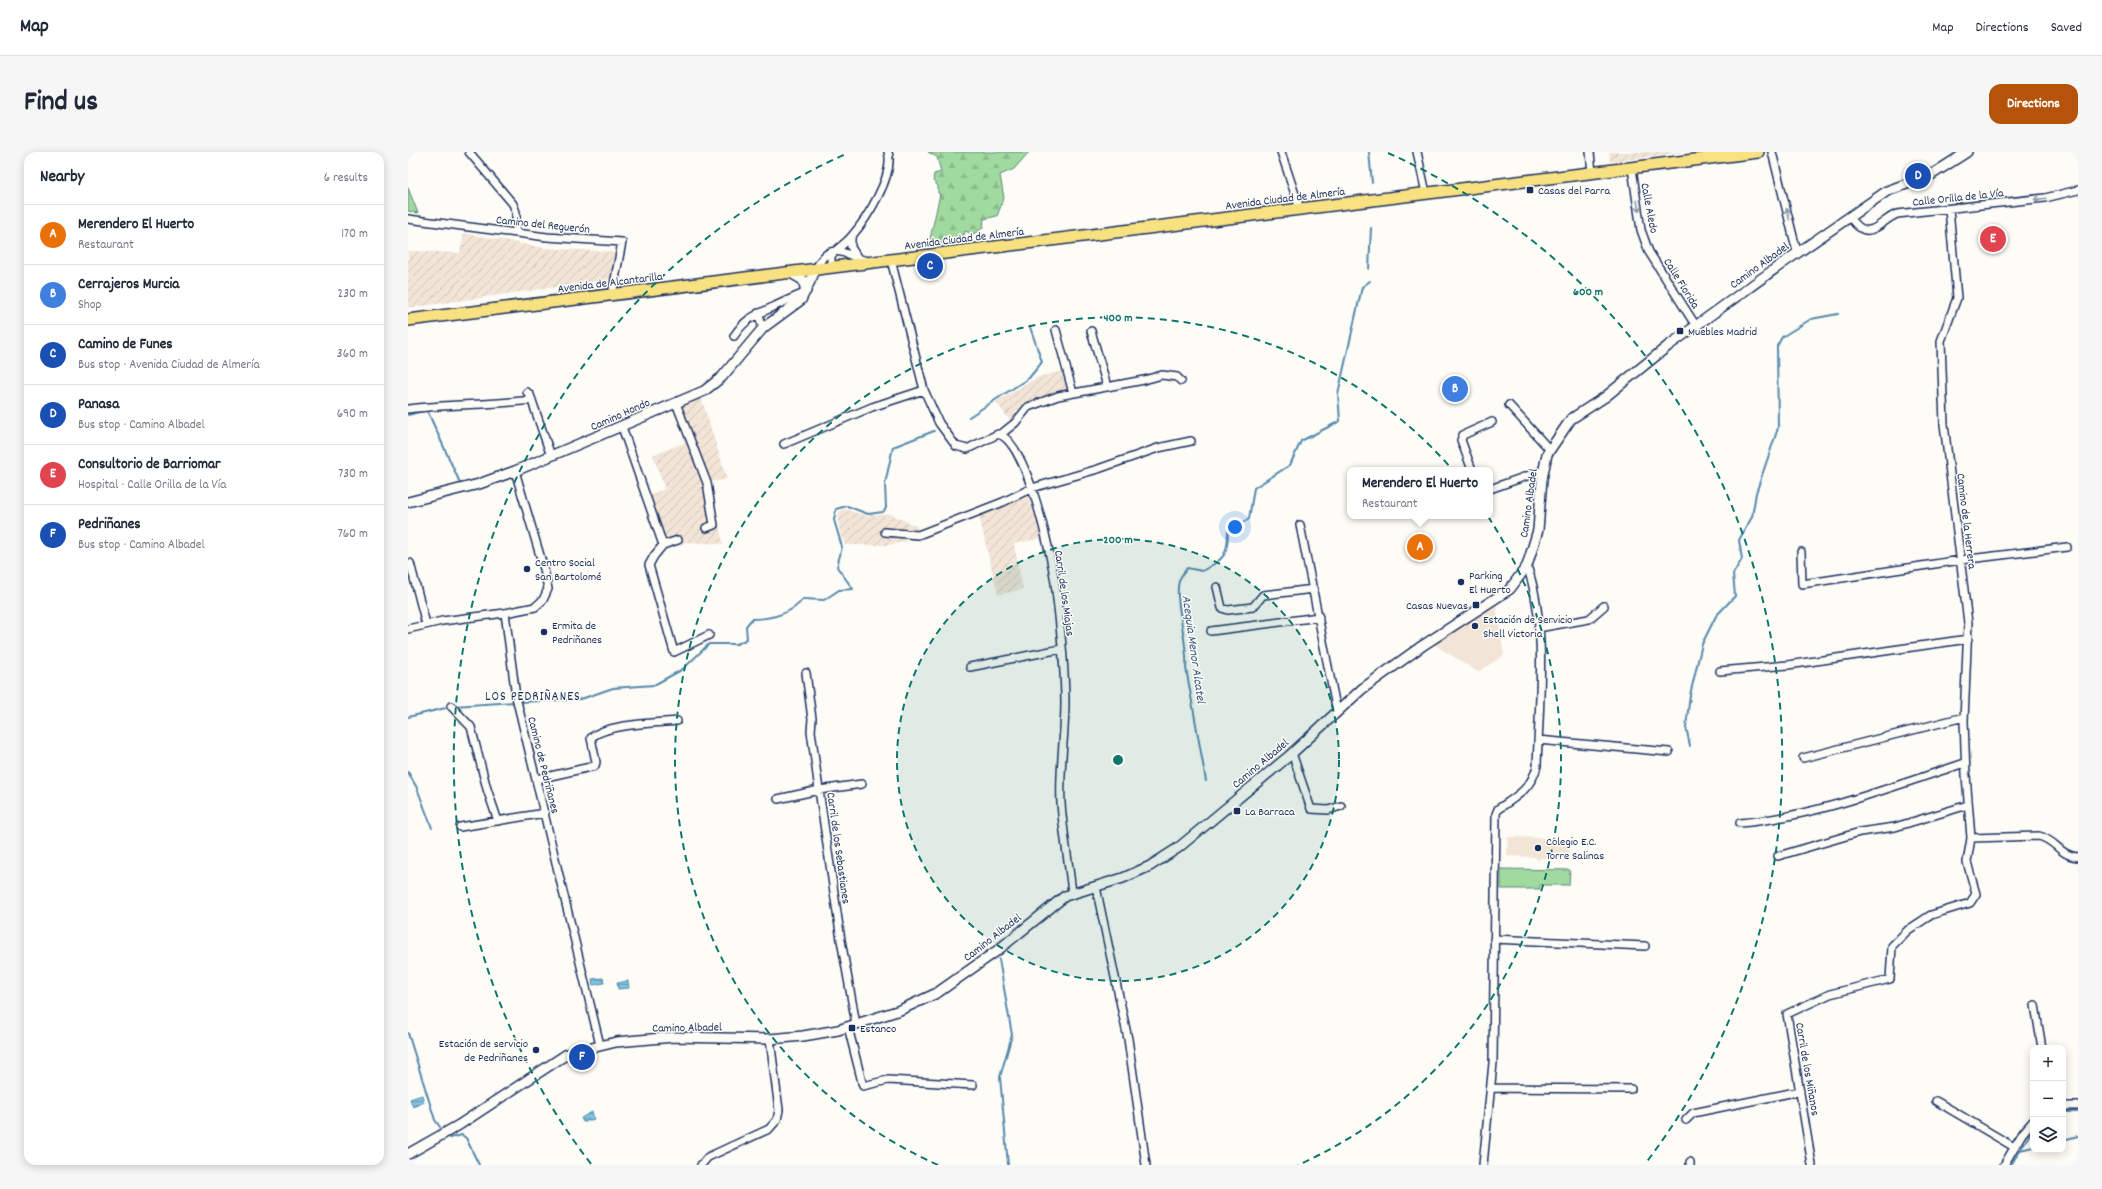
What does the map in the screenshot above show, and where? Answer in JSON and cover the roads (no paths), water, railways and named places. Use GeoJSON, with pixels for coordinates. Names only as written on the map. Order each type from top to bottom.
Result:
{"type":"FeatureCollection","features":[{"type":"Feature","properties":{"kind":"main road","name":"Avenida Ciudad de Almería"},"geometry":{"type":"LineString","coordinates":[[816,270],[1758,152]]}},
{"type":"Feature","properties":{"kind":"main road","name":"Camino Albadel"},"geometry":{"type":"LineString","coordinates":[[408,1154],[460,1125],[567,1054],[616,1042],[674,1037],[770,1039],[810,1035],[852,1026],[900,1010],[936,993],[998,950],[1065,896],[1123,878],[1150,866],[1178,848],[1292,753],[1362,689],[1422,646],[1510,589],[1527,566],[1538,530],[1544,470],[1550,450],[1571,419],[1605,397],[1696,326],[1797,252],[1891,188],[1931,175],[1967,152]]}},
{"type":"Feature","properties":{"kind":"main road","name":"Avenida de Alcantarilla"},"geometry":{"type":"LineString","coordinates":[[408,320],[816,270]]}},
{"type":"Feature","properties":{"kind":"main road","name":"Camino Hondo"},"geometry":{"type":"LineString","coordinates":[[408,502],[478,484],[514,471],[622,427],[713,385],[763,328],[801,300],[816,270]]}},
{"type":"Feature","properties":{"kind":"main road"},"geometry":{"type":"LineString","coordinates":[[791,273],[803,280],[805,292]]}},
{"type":"Feature","properties":{"kind":"street"},"geometry":{"type":"LineString","coordinates":[[469,152],[513,204],[516,212],[516,233]]}},
{"type":"Feature","properties":{"kind":"street"},"geometry":{"type":"LineString","coordinates":[[834,267],[830,258],[835,251],[850,238],[876,200],[888,173],[890,163],[888,152]]}},
{"type":"Feature","properties":{"kind":"street"},"geometry":{"type":"LineString","coordinates":[[1281,152],[1300,209]]}},
{"type":"Feature","properties":{"kind":"street"},"geometry":{"type":"LineString","coordinates":[[1418,152],[1426,193]]}},
{"type":"Feature","properties":{"kind":"street"},"geometry":{"type":"LineString","coordinates":[[1590,152],[1592,173]]}},
{"type":"Feature","properties":{"kind":"street"},"geometry":{"type":"LineString","coordinates":[[1772,152],[1797,252]]}},
{"type":"Feature","properties":{"kind":"street","name":"Calle Aledo"},"geometry":{"type":"LineString","coordinates":[[1632,168],[1641,230],[1649,252]]}},
{"type":"Feature","properties":{"kind":"street","name":"Calle Orilla de la Vía"},"geometry":{"type":"LineString","coordinates":[[1850,217],[1858,226],[1872,229],[1878,228],[1897,214],[2045,198],[2078,190]]}},
{"type":"Feature","properties":{"kind":"street","name":"Camino de la Herrera"},"geometry":{"type":"LineString","coordinates":[[1949,209],[1957,298],[1941,341],[1944,424],[1968,623],[1964,717],[1965,763],[1971,838]]}},
{"type":"Feature","properties":{"kind":"street","name":"Camino del Reguerón"},"geometry":{"type":"LineString","coordinates":[[408,219],[516,233],[622,242],[612,295]]}},
{"type":"Feature","properties":{"kind":"street"},"geometry":{"type":"LineString","coordinates":[[850,238],[850,247],[857,258]]}},
{"type":"Feature","properties":{"kind":"street"},"geometry":{"type":"LineString","coordinates":[[816,270],[823,257],[835,251],[844,252],[857,258],[876,262]]}},
{"type":"Feature","properties":{"kind":"street","name":"Calle Florida"},"geometry":{"type":"LineString","coordinates":[[1649,252],[1696,326]]}},
{"type":"Feature","properties":{"kind":"street"},"geometry":{"type":"LineString","coordinates":[[891,260],[924,390],[939,423],[956,446],[967,449],[1000,435],[1015,423],[1028,407],[1073,393],[1144,380],[1162,375],[1177,376],[1181,381]]}},
{"type":"Feature","properties":{"kind":"street"},"geometry":{"type":"LineString","coordinates":[[734,336],[744,322],[758,313],[805,292]]}},
{"type":"Feature","properties":{"kind":"street"},"geometry":{"type":"LineString","coordinates":[[758,313],[763,328]]}},
{"type":"Feature","properties":{"kind":"street"},"geometry":{"type":"LineString","coordinates":[[1056,330],[1073,393]]}},
{"type":"Feature","properties":{"kind":"street"},"geometry":{"type":"LineString","coordinates":[[1091,331],[1107,386]]}},
{"type":"Feature","properties":{"kind":"street"},"geometry":{"type":"LineString","coordinates":[[784,444],[872,407],[924,390]]}},
{"type":"Feature","properties":{"kind":"street"},"geometry":{"type":"LineString","coordinates":[[527,392],[532,400],[551,456]]}},
{"type":"Feature","properties":{"kind":"street"},"geometry":{"type":"LineString","coordinates":[[408,409],[443,405],[503,403],[532,400]]}},
{"type":"Feature","properties":{"kind":"street"},"geometry":{"type":"LineString","coordinates":[[676,403],[707,483],[714,525],[706,528]]}},
{"type":"Feature","properties":{"kind":"street"},"geometry":{"type":"LineString","coordinates":[[1510,405],[1550,450]]}},
{"type":"Feature","properties":{"kind":"street"},"geometry":{"type":"LineString","coordinates":[[1471,467],[1461,440],[1462,438],[1492,422]]}},
{"type":"Feature","properties":{"kind":"street"},"geometry":{"type":"LineString","coordinates":[[622,427],[663,545]]}},
{"type":"Feature","properties":{"kind":"street","name":"Carril de los Miajas"},"geometry":{"type":"LineString","coordinates":[[1000,435],[1004,436],[1013,444],[1032,488],[1040,513],[1055,581],[1065,703],[1061,803],[1072,893]]}},
{"type":"Feature","properties":{"kind":"street"},"geometry":{"type":"LineString","coordinates":[[885,532],[918,535],[1003,502],[1032,488],[1098,469],[1158,448],[1191,441]]}},
{"type":"Feature","properties":{"kind":"street"},"geometry":{"type":"LineString","coordinates":[[1493,487],[1544,470]]}},
{"type":"Feature","properties":{"kind":"street"},"geometry":{"type":"LineString","coordinates":[[408,629],[426,624],[505,613],[535,607],[543,600],[548,589],[544,569],[514,471]]}},
{"type":"Feature","properties":{"kind":"street"},"geometry":{"type":"LineString","coordinates":[[1300,525],[1314,589],[1337,712]]}},
{"type":"Feature","properties":{"kind":"street"},"geometry":{"type":"LineString","coordinates":[[678,540],[663,545],[649,564],[674,652],[709,635]]}},
{"type":"Feature","properties":{"kind":"street"},"geometry":{"type":"LineString","coordinates":[[1801,552],[1802,584],[1961,560],[2068,547]]}},
{"type":"Feature","properties":{"kind":"street"},"geometry":{"type":"LineString","coordinates":[[410,563],[426,624]]}},
{"type":"Feature","properties":{"kind":"street"},"geometry":{"type":"LineString","coordinates":[[1483,1165],[1493,1063],[1496,814],[1498,809],[1526,789],[1534,777],[1538,740],[1538,628],[1535,592],[1527,566]]}},
{"type":"Feature","properties":{"kind":"street"},"geometry":{"type":"LineString","coordinates":[[1217,587],[1222,608],[1228,610],[1253,607],[1263,595],[1314,589]]}},
{"type":"Feature","properties":{"kind":"street"},"geometry":{"type":"LineString","coordinates":[[1538,628],[1589,619],[1604,606]]}},
{"type":"Feature","properties":{"kind":"street","name":"Camino de Pedriñanes"},"geometry":{"type":"LineString","coordinates":[[505,613],[516,697],[600,1045]]}},
{"type":"Feature","properties":{"kind":"street"},"geometry":{"type":"LineString","coordinates":[[1210,631],[1319,616]]}},
{"type":"Feature","properties":{"kind":"street"},"geometry":{"type":"LineString","coordinates":[[1720,671],[1788,665],[1968,638]]}},
{"type":"Feature","properties":{"kind":"street"},"geometry":{"type":"LineString","coordinates":[[970,667],[1061,649]]}},
{"type":"Feature","properties":{"kind":"street","name":"Carril de los Sebastianes"},"geometry":{"type":"LineString","coordinates":[[806,673],[812,719],[811,731],[819,790],[852,1026],[863,1086],[888,1080],[900,1079],[943,1084],[973,1085]]}},
{"type":"Feature","properties":{"kind":"street"},"geometry":{"type":"LineString","coordinates":[[452,706],[471,727],[486,789],[498,821]]}},
{"type":"Feature","properties":{"kind":"street"},"geometry":{"type":"LineString","coordinates":[[1803,758],[1964,717]]}},
{"type":"Feature","properties":{"kind":"street"},"geometry":{"type":"LineString","coordinates":[[537,779],[595,766],[596,762],[591,738],[595,734],[630,726],[677,721]]}},
{"type":"Feature","properties":{"kind":"street"},"geometry":{"type":"LineString","coordinates":[[1538,740],[1669,752]]}},
{"type":"Feature","properties":{"kind":"street"},"geometry":{"type":"LineString","coordinates":[[1292,753],[1311,809],[1328,810],[1341,806]]}},
{"type":"Feature","properties":{"kind":"street"},"geometry":{"type":"LineString","coordinates":[[1740,824],[1808,813],[1965,763]]}},
{"type":"Feature","properties":{"kind":"street"},"geometry":{"type":"LineString","coordinates":[[778,799],[819,790],[862,784]]}},
{"type":"Feature","properties":{"kind":"street"},"geometry":{"type":"LineString","coordinates":[[1778,856],[1860,832],[1895,826],[1968,805]]}},
{"type":"Feature","properties":{"kind":"street"},"geometry":{"type":"LineString","coordinates":[[460,827],[545,813]]}},
{"type":"Feature","properties":{"kind":"street"},"geometry":{"type":"LineString","coordinates":[[1971,838],[2039,836],[2047,838],[2067,856],[2078,856]]}},
{"type":"Feature","properties":{"kind":"street","name":"Carril de los Miñanos"},"geometry":{"type":"LineString","coordinates":[[1812,1165],[1787,1014],[1830,994],[1890,979],[1892,946],[1908,930],[1931,915],[1970,903],[1976,894],[1967,862],[1971,838]]}},
{"type":"Feature","properties":{"kind":"street"},"geometry":{"type":"LineString","coordinates":[[1096,887],[1128,1039],[1146,1165]]}},
{"type":"Feature","properties":{"kind":"street"},"geometry":{"type":"LineString","coordinates":[[1494,939],[1645,946]]}},
{"type":"Feature","properties":{"kind":"street"},"geometry":{"type":"LineString","coordinates":[[2035,1005],[2042,1045]]}},
{"type":"Feature","properties":{"kind":"street"},"geometry":{"type":"LineString","coordinates":[[701,1165],[708,1157],[769,1129],[777,1120],[779,1110],[770,1039]]}},
{"type":"Feature","properties":{"kind":"street"},"geometry":{"type":"LineString","coordinates":[[1491,1088],[1631,1089]]}},
{"type":"Feature","properties":{"kind":"street"},"geometry":{"type":"LineString","coordinates":[[1686,1120],[1693,1113],[1800,1091]]}},
{"type":"Feature","properties":{"kind":"street"},"geometry":{"type":"LineString","coordinates":[[1936,1101],[2014,1147]]}},
{"type":"Feature","properties":{"kind":"street"},"geometry":{"type":"LineString","coordinates":[[2066,1106],[2078,1106]]}},
{"type":"Feature","properties":{"kind":"street"},"geometry":{"type":"LineString","coordinates":[[2004,1165],[2014,1147],[2030,1125]]}},
{"type":"Feature","properties":{"kind":"water"},"geometry":{"type":"Polygon","coordinates":[[[603,978],[604,983],[593,985],[592,979],[603,978]]]}},
{"type":"Feature","properties":{"kind":"water"},"geometry":{"type":"Polygon","coordinates":[[[628,981],[629,988],[618,989],[617,983],[628,981]]]}},
{"type":"Feature","properties":{"kind":"water"},"geometry":{"type":"Polygon","coordinates":[[[422,1095],[424,1102],[413,1107],[410,1099],[422,1095]]]}},
{"type":"Feature","properties":{"kind":"water"},"geometry":{"type":"Polygon","coordinates":[[[592,1112],[594,1119],[583,1122],[581,1118],[592,1112]]]}},
{"type":"Feature","properties":{"kind":"waterway","name":"Acequia Menor Alcatel"},"geometry":{"type":"LineString","coordinates":[[1369,152],[1372,183]]}},
{"type":"Feature","properties":{"kind":"waterway","name":"Acequia Menor Alcatel"},"geometry":{"type":"LineString","coordinates":[[1369,269],[1371,228]]}},
{"type":"Feature","properties":{"kind":"waterway","name":"Acequia Menor Alcatel"},"geometry":{"type":"LineString","coordinates":[[1206,781],[1186,668],[1185,646],[1178,596],[1180,579],[1187,568],[1202,571],[1216,563],[1226,551],[1228,530],[1249,519],[1254,488],[1290,465],[1301,441],[1340,421],[1338,394],[1362,287],[1370,281]]}},
{"type":"Feature","properties":{"kind":"waterway"},"geometry":{"type":"LineString","coordinates":[[1690,746],[1686,727],[1690,695],[1702,644],[1716,616],[1735,596],[1733,574],[1742,559],[1739,540],[1752,517],[1756,493],[1778,428],[1777,346],[1782,337],[1811,319],[1838,314]]}},
{"type":"Feature","properties":{"kind":"waterway"},"geometry":{"type":"LineString","coordinates":[[969,417],[1029,378],[1042,362],[1030,327]]}},
{"type":"Feature","properties":{"kind":"waterway"},"geometry":{"type":"LineString","coordinates":[[408,415],[427,410],[461,485]]}},
{"type":"Feature","properties":{"kind":"waterway"},"geometry":{"type":"LineString","coordinates":[[520,702],[581,699],[613,688],[654,685],[683,669],[709,644],[737,644],[747,639],[746,626],[752,619],[780,615],[793,608],[803,599],[824,600],[839,590],[853,589],[837,567],[842,547],[834,520],[836,509],[847,506],[868,514],[883,512],[886,508],[885,484],[893,447],[934,431]]}},
{"type":"Feature","properties":{"kind":"waterway"},"geometry":{"type":"LineString","coordinates":[[454,706],[515,702]]}},
{"type":"Feature","properties":{"kind":"waterway"},"geometry":{"type":"LineString","coordinates":[[408,717],[450,707]]}},
{"type":"Feature","properties":{"kind":"waterway"},"geometry":{"type":"LineString","coordinates":[[408,772],[417,788],[432,828]]}},
{"type":"Feature","properties":{"kind":"waterway","name":"Acequia Menor Alcatel"},"geometry":{"type":"LineString","coordinates":[[999,959],[1012,1035],[1000,1077],[1008,1165]]}},
{"type":"Feature","properties":{"kind":"waterway"},"geometry":{"type":"LineString","coordinates":[[408,1033],[435,1120],[440,1127]]}},
{"type":"Feature","properties":{"kind":"waterway"},"geometry":{"type":"LineString","coordinates":[[2066,1112],[2078,1112]]}},
{"type":"Feature","properties":{"kind":"waterway"},"geometry":{"type":"LineString","coordinates":[[2011,1165],[2030,1134]]}},
{"type":"Feature","properties":{"kind":"waterway"},"geometry":{"type":"LineString","coordinates":[[450,1138],[462,1135],[466,1138],[479,1165]]}},
{"type":"Feature","properties":{"kind":"waterway"},"geometry":{"type":"LineString","coordinates":[[2066,1139],[2078,1136]]}},
{"type":"Feature","properties":{"kind":"waterway"},"geometry":{"type":"LineString","coordinates":[[2020,1150],[2030,1148]]}},
{"type":"Feature","properties":{"kind":"place","name":"Panasa"},"geometry":{"type":"Point","coordinates":[1918,176]}},
{"type":"Feature","properties":{"kind":"place","name":"Casas del Parra"},"geometry":{"type":"Point","coordinates":[1530,190]}},
{"type":"Feature","properties":{"kind":"place","name":"Consultorio de Barriomar"},"geometry":{"type":"Point","coordinates":[1993,239]}},
{"type":"Feature","properties":{"kind":"place","name":"Camino de Funes"},"geometry":{"type":"Point","coordinates":[930,266]}},
{"type":"Feature","properties":{"kind":"place","name":"Muebles Madrid"},"geometry":{"type":"Point","coordinates":[1680,331]}},
{"type":"Feature","properties":{"kind":"place","name":"Cerrajeros Murcia"},"geometry":{"type":"Point","coordinates":[1455,389]}},
{"type":"Feature","properties":{"kind":"place","name":"Merendero El Huerto"},"geometry":{"type":"Point","coordinates":[1420,547]}},
{"type":"Feature","properties":{"kind":"place","name":"Centro Social San Bartolomé"},"geometry":{"type":"Point","coordinates":[527,569]}},
{"type":"Feature","properties":{"kind":"place","name":"Parking El Huerto"},"geometry":{"type":"Point","coordinates":[1461,582]}},
{"type":"Feature","properties":{"kind":"place","name":"Casas Nuevas"},"geometry":{"type":"Point","coordinates":[1476,605]}},
{"type":"Feature","properties":{"kind":"place","name":"Estación de Servicio Shell Victoria"},"geometry":{"type":"Point","coordinates":[1475,626]}},
{"type":"Feature","properties":{"kind":"place","name":"Ermita de Pedriñanes"},"geometry":{"type":"Point","coordinates":[544,632]}},
{"type":"Feature","properties":{"kind":"place","name":"La Barraca"},"geometry":{"type":"Point","coordinates":[1237,811]}},
{"type":"Feature","properties":{"kind":"place","name":"Colegio E.C. Torre Salinas"},"geometry":{"type":"Point","coordinates":[1538,848]}},
{"type":"Feature","properties":{"kind":"place","name":"Estanco"},"geometry":{"type":"Point","coordinates":[852,1028]}},
{"type":"Feature","properties":{"kind":"place","name":"Estación de servicio de Pedriñanes"},"geometry":{"type":"Point","coordinates":[536,1050]}},
{"type":"Feature","properties":{"kind":"place","name":"Pedriñanes"},"geometry":{"type":"Point","coordinates":[582,1057]}},
{"type":"Feature","properties":{"kind":"district","name":"LOS PEDRIÑANES"},"geometry":{"type":"Point","coordinates":[533,695]}}]}
